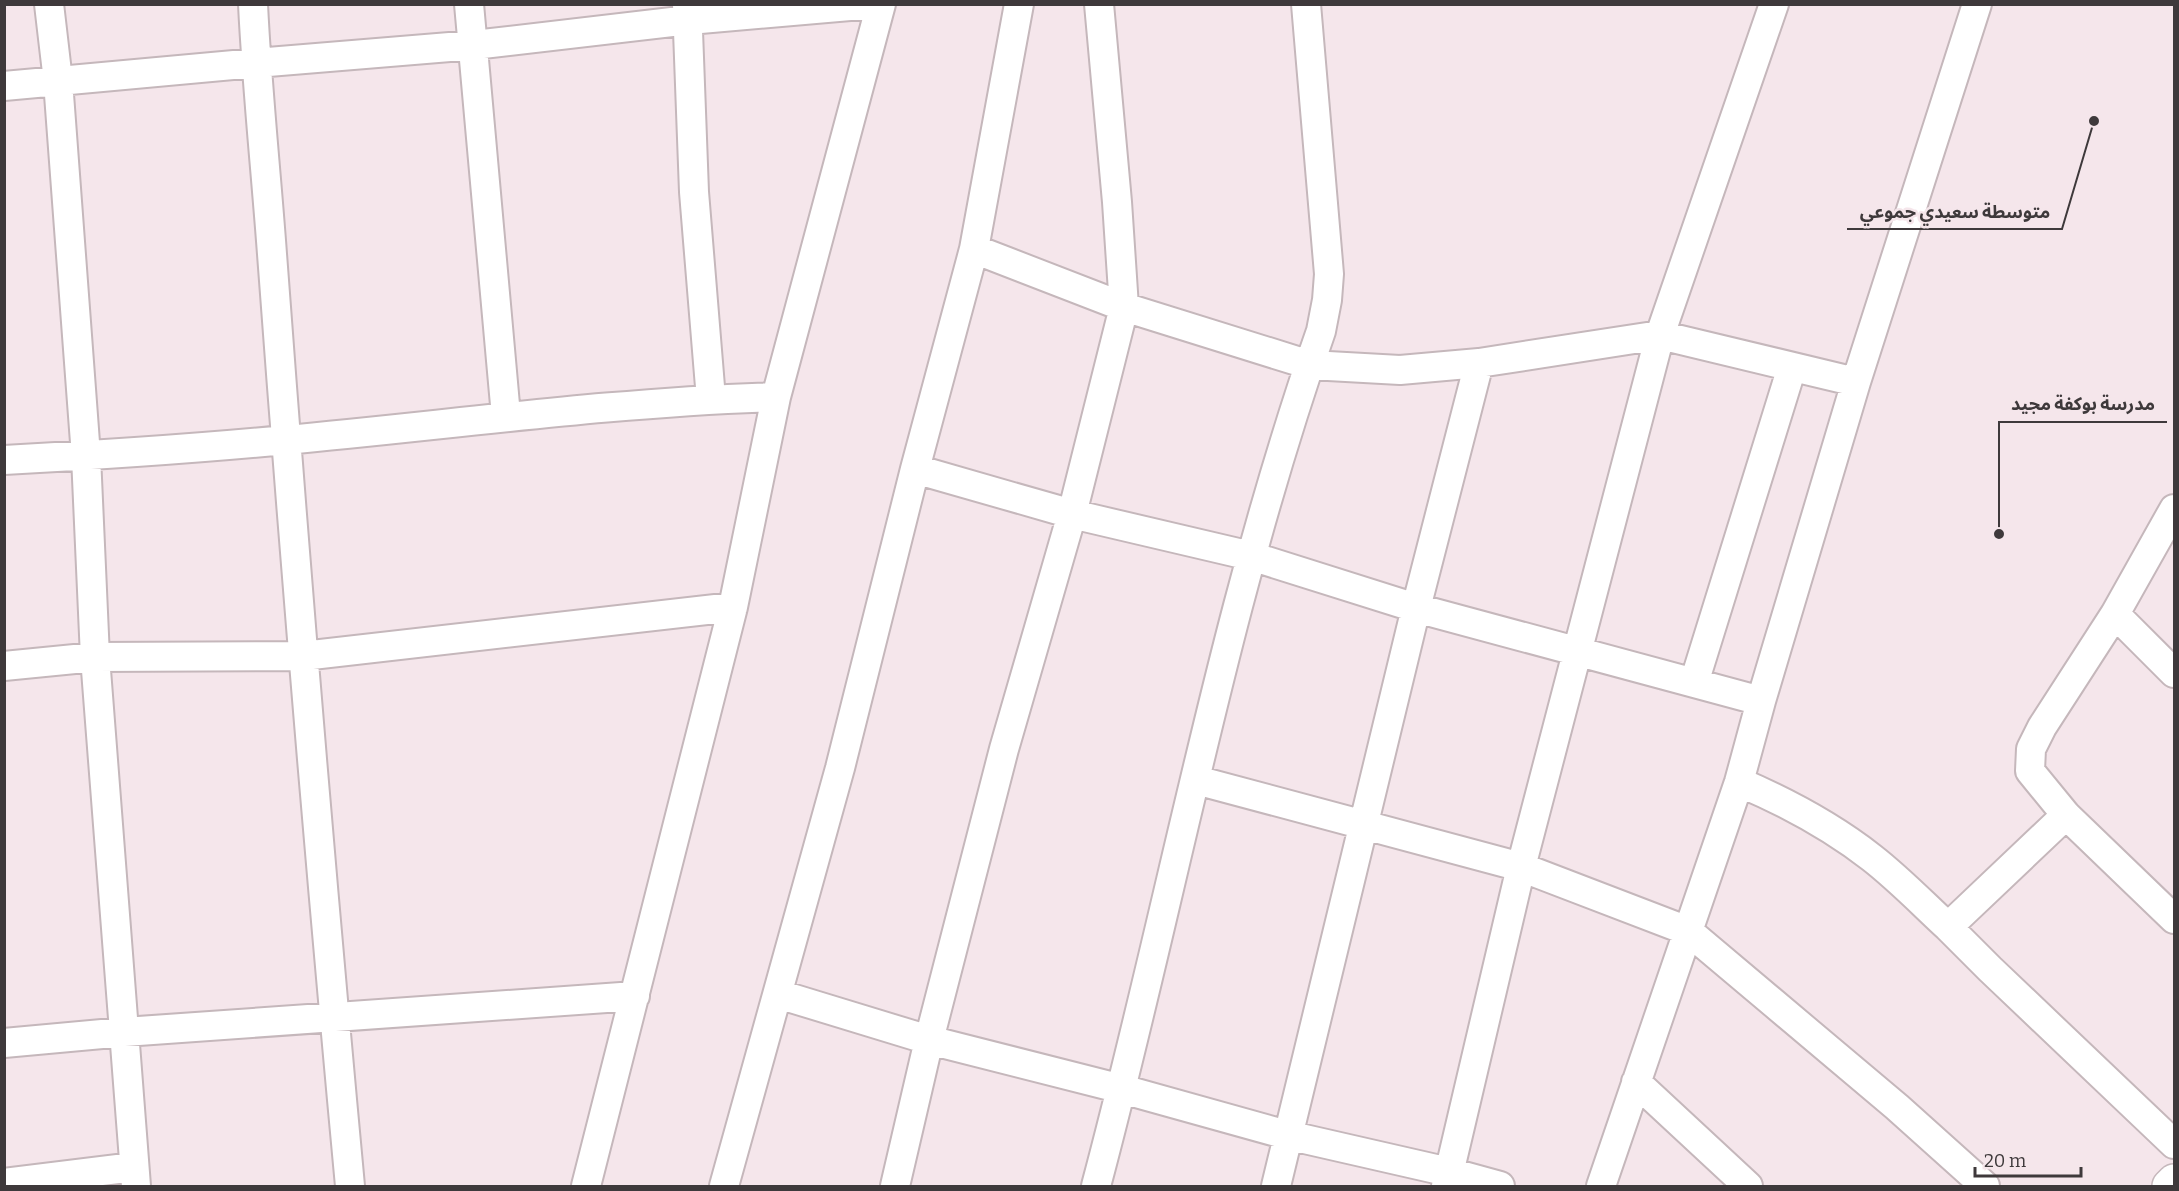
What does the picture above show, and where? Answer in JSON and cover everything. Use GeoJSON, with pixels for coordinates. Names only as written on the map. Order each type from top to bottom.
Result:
{"type":"FeatureCollection","features":[{"type":"Feature","properties":{"kind":"main road"},"geometry":{"type":"LineString","coordinates":[[2169,1186],[2175,1181]]}},
{"type":"Feature","properties":{"kind":"street"},"geometry":{"type":"LineString","coordinates":[[4,1183],[135,1177],[95,657],[86,456],[58,81],[49,4]]}},
{"type":"Feature","properties":{"kind":"street"},"geometry":{"type":"LineString","coordinates":[[253,4],[285,440],[350,1186]]}},
{"type":"Feature","properties":{"kind":"street"},"geometry":{"type":"LineString","coordinates":[[470,4],[506,416]]}},
{"type":"Feature","properties":{"kind":"street"},"geometry":{"type":"LineString","coordinates":[[4,87],[474,45],[688,12],[873,4]]}},
{"type":"Feature","properties":{"kind":"street"},"geometry":{"type":"LineString","coordinates":[[586,1186],[733,607],[776,397],[881,4]]}},
{"type":"Feature","properties":{"kind":"street"},"geometry":{"type":"LineString","coordinates":[[724,1186],[843,756],[915,470],[974,249],[1019,4]]}},
{"type":"Feature","properties":{"kind":"street"},"geometry":{"type":"LineString","coordinates":[[895,1186],[929,1040],[1004,750],[1072,514],[1124,307],[1099,4]]}},
{"type":"Feature","properties":{"kind":"street"},"geometry":{"type":"LineString","coordinates":[[1096,1186],[1122,1089],[1251,556],[1321,331],[1327,300],[1329,274],[1306,4]]}},
{"type":"Feature","properties":{"kind":"street"},"geometry":{"type":"LineString","coordinates":[[1447,1179],[1521,867],[1660,334],[1774,4]]}},
{"type":"Feature","properties":{"kind":"street"},"geometry":{"type":"LineString","coordinates":[[1601,1186],[1739,782],[1856,382],[1977,4]]}},
{"type":"Feature","properties":{"kind":"street"},"geometry":{"type":"LineString","coordinates":[[688,12],[694,192],[711,399]]}},
{"type":"Feature","properties":{"kind":"street"},"geometry":{"type":"LineString","coordinates":[[974,249],[1124,307],[1310,365],[1400,370],[1479,363],[1660,334],[1856,382]]}},
{"type":"Feature","properties":{"kind":"street"},"geometry":{"type":"LineString","coordinates":[[1276,1186],[1416,608],[1479,363]]}},
{"type":"Feature","properties":{"kind":"street"},"geometry":{"type":"LineString","coordinates":[[1694,684],[1792,367]]}},
{"type":"Feature","properties":{"kind":"street"},"geometry":{"type":"LineString","coordinates":[[4,460],[86,456],[285,440],[506,416],[711,399],[776,397]]}},
{"type":"Feature","properties":{"kind":"street"},"geometry":{"type":"LineString","coordinates":[[915,470],[1072,514],[1251,556],[1416,608],[1761,701]]}},
{"type":"Feature","properties":{"kind":"street"},"geometry":{"type":"LineString","coordinates":[[2175,509],[2115,614],[2042,727],[2031,749],[2030,771],[2066,814],[2175,920]]}},
{"type":"Feature","properties":{"kind":"street"},"geometry":{"type":"LineString","coordinates":[[4,666],[95,657],[303,656],[733,607]]}},
{"type":"Feature","properties":{"kind":"street"},"geometry":{"type":"LineString","coordinates":[[2115,614],[2175,674]]}},
{"type":"Feature","properties":{"kind":"street"},"geometry":{"type":"LineString","coordinates":[[1196,780],[1521,867],[1688,931],[1897,1107],[1965,1180]]}},
{"type":"Feature","properties":{"kind":"street"},"geometry":{"type":"LineString","coordinates":[[1739,782],[1800,810],[1873,858],[2175,1144]]}},
{"type":"Feature","properties":{"kind":"street"},"geometry":{"type":"LineString","coordinates":[[1948,927],[2066,814]]}},
{"type":"Feature","properties":{"kind":"street"},"geometry":{"type":"LineString","coordinates":[[778,994],[929,1040],[1122,1089],[1447,1179],[1500,1186]]}},
{"type":"Feature","properties":{"kind":"street"},"geometry":{"type":"LineString","coordinates":[[4,1043],[124,1032],[635,996]]}},
{"type":"Feature","properties":{"kind":"street"},"geometry":{"type":"LineString","coordinates":[[1636,1082],[1748,1186]]}},
{"type":"Feature","properties":{"kind":"place","name":"متوسطة سعيدي جموعي"},"geometry":{"type":"Point","coordinates":[2094,121]}},
{"type":"Feature","properties":{"kind":"place","name":"مدرسة بوكفة مجيد"},"geometry":{"type":"Point","coordinates":[1999,534]}}]}
